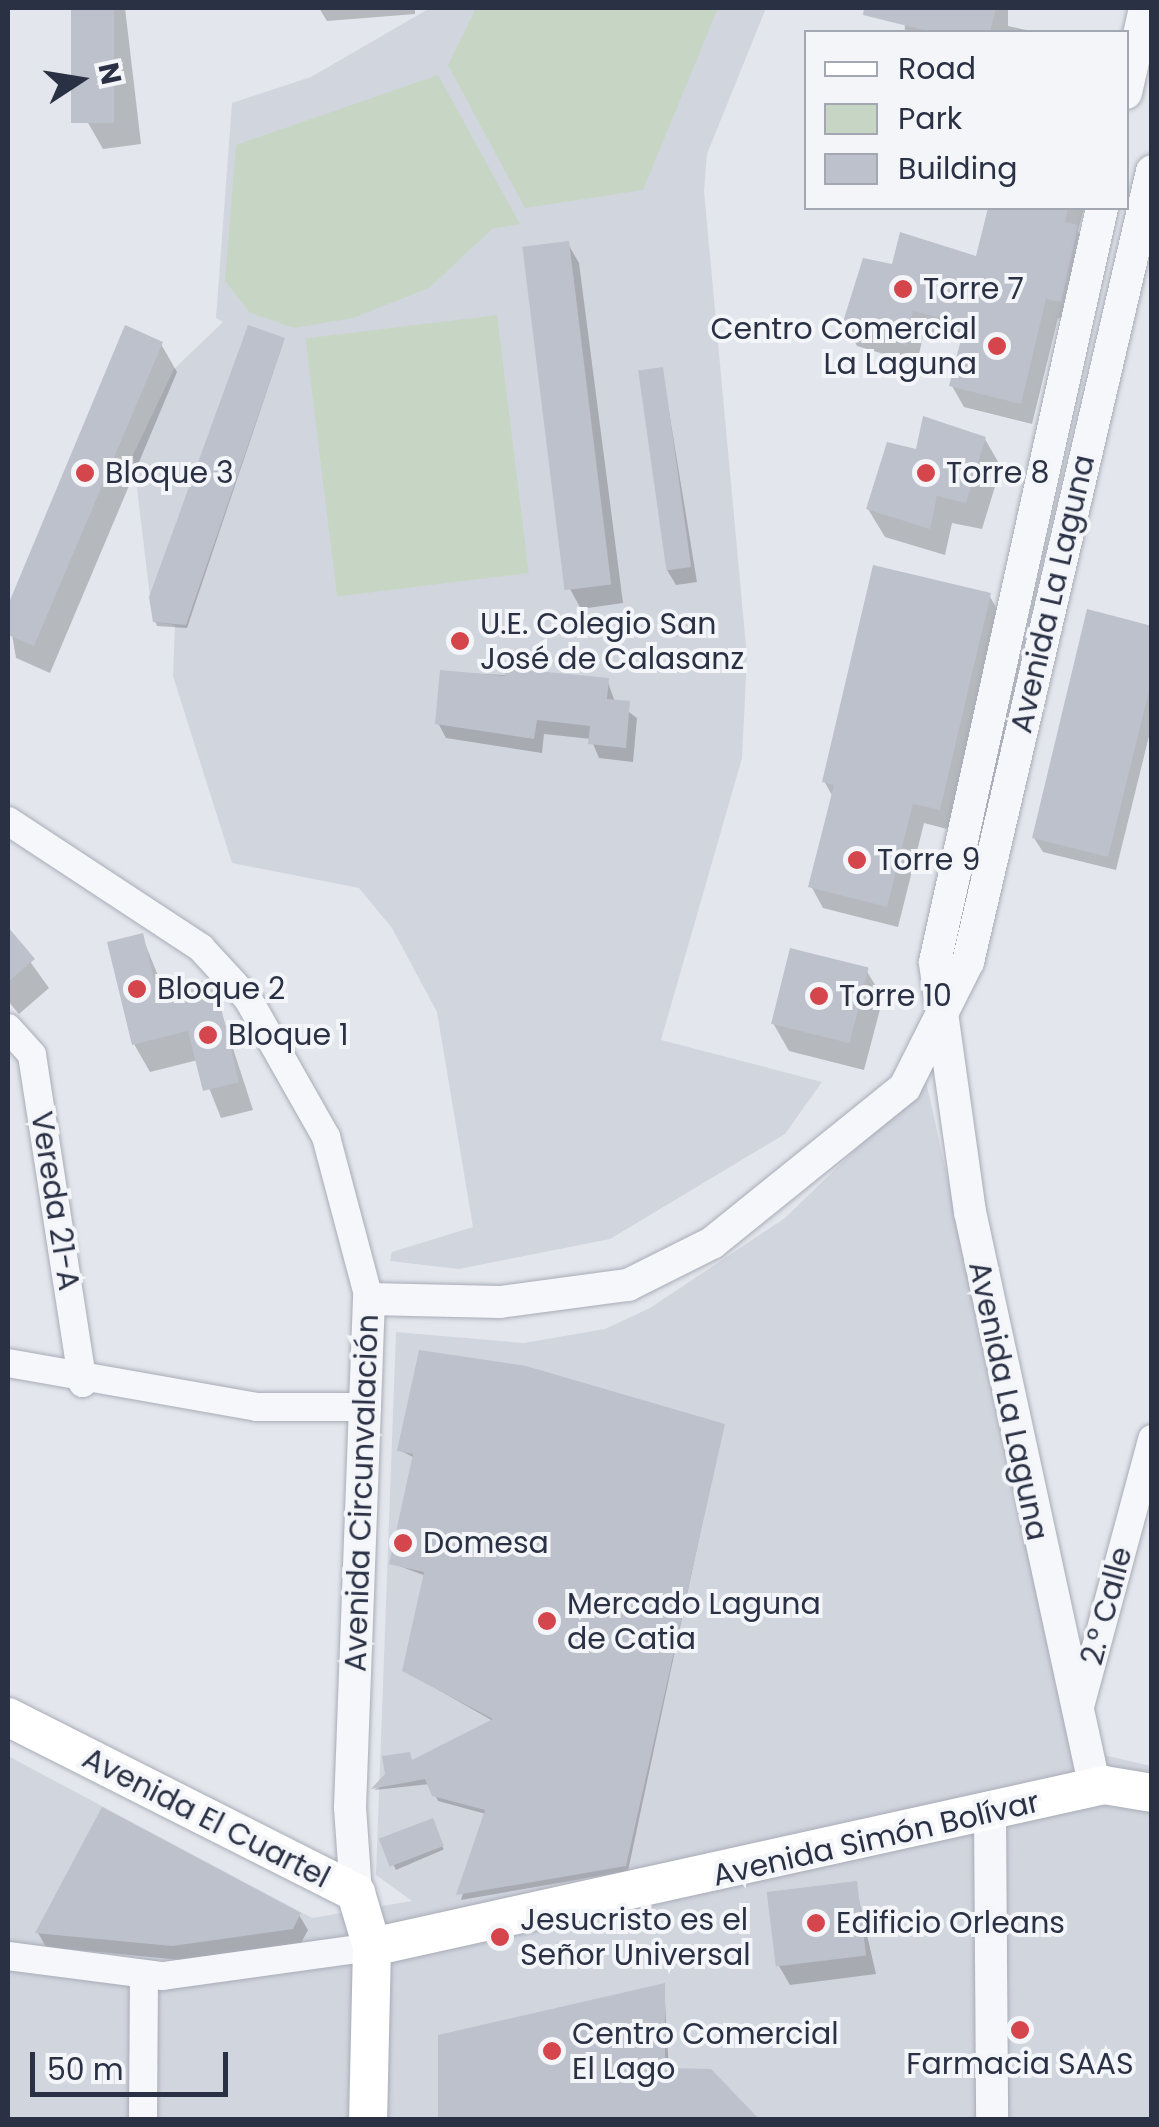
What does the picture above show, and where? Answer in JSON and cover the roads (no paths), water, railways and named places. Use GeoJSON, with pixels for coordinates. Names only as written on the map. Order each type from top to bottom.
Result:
{"type":"FeatureCollection","features":[{"type":"Feature","properties":{"kind":"main road","name":"Avenida El Cuartel"},"geometry":{"type":"LineString","coordinates":[[8,1717],[356,1893],[372,1946],[368,2120]]}},
{"type":"Feature","properties":{"kind":"main road","name":"Avenida Simón Bolívar"},"geometry":{"type":"LineString","coordinates":[[372,1946],[1095,1788],[1152,1793]]}},
{"type":"Feature","properties":{"kind":"street"},"geometry":{"type":"LineString","coordinates":[[1129,80],[1146,8]]}},
{"type":"Feature","properties":{"kind":"street","name":"Avenida La Laguna"},"geometry":{"type":"LineString","coordinates":[[369,1299],[573,1296],[628,1284],[712,1244],[905,1087],[968,962],[1152,171]]}},
{"type":"Feature","properties":{"kind":"street","name":"Avenida La Laguna"},"geometry":{"type":"LineString","coordinates":[[1095,1788],[970,1212],[935,962],[1102,210]]}},
{"type":"Feature","properties":{"kind":"street","name":"Avenida Circunvalación"},"geometry":{"type":"LineString","coordinates":[[8,821],[201,948],[248,999],[326,1137],[369,1299],[350,1808],[356,1893]]}},
{"type":"Feature","properties":{"kind":"street","name":"Vereda 21-A"},"geometry":{"type":"LineString","coordinates":[[8,1028],[32,1055],[83,1383]]}},
{"type":"Feature","properties":{"kind":"street"},"geometry":{"type":"LineString","coordinates":[[8,1363],[83,1383],[257,1408],[367,1408]]}},
{"type":"Feature","properties":{"kind":"street","name":"2.° Calle"},"geometry":{"type":"LineString","coordinates":[[1078,1715],[1152,1439]]}},
{"type":"Feature","properties":{"kind":"street"},"geometry":{"type":"LineString","coordinates":[[990,1814],[992,2120]]}},
{"type":"Feature","properties":{"kind":"street","name":"Avenida Simón Bolívar"},"geometry":{"type":"LineString","coordinates":[[8,1956],[144,1975],[372,1946]]}},
{"type":"Feature","properties":{"kind":"street"},"geometry":{"type":"LineString","coordinates":[[144,1975],[144,2120]]}},
{"type":"Feature","properties":{"kind":"place","name":"Torre 7"},"geometry":{"type":"Point","coordinates":[903,289]}},
{"type":"Feature","properties":{"kind":"place","name":"Centro Comercial La Laguna"},"geometry":{"type":"Point","coordinates":[997,346]}},
{"type":"Feature","properties":{"kind":"place","name":"Bloque 3"},"geometry":{"type":"Point","coordinates":[85,473]}},
{"type":"Feature","properties":{"kind":"place","name":"Torre 8"},"geometry":{"type":"Point","coordinates":[926,473]}},
{"type":"Feature","properties":{"kind":"place","name":"U.E. Colegio San José de Calasanz"},"geometry":{"type":"Point","coordinates":[460,641]}},
{"type":"Feature","properties":{"kind":"place","name":"Torre 9"},"geometry":{"type":"Point","coordinates":[857,860]}},
{"type":"Feature","properties":{"kind":"place","name":"Bloque 2"},"geometry":{"type":"Point","coordinates":[137,989]}},
{"type":"Feature","properties":{"kind":"place","name":"Torre 10"},"geometry":{"type":"Point","coordinates":[819,996]}},
{"type":"Feature","properties":{"kind":"place","name":"Bloque 1"},"geometry":{"type":"Point","coordinates":[208,1035]}},
{"type":"Feature","properties":{"kind":"place","name":"Domesa"},"geometry":{"type":"Point","coordinates":[403,1543]}},
{"type":"Feature","properties":{"kind":"place","name":"Mercado Laguna de Catia"},"geometry":{"type":"Point","coordinates":[547,1621]}},
{"type":"Feature","properties":{"kind":"place","name":"Edificio Orleans"},"geometry":{"type":"Point","coordinates":[816,1923]}},
{"type":"Feature","properties":{"kind":"place","name":"Jesucristo es el Señor Universal"},"geometry":{"type":"Point","coordinates":[500,1937]}},
{"type":"Feature","properties":{"kind":"place","name":"Farmacia SAAS"},"geometry":{"type":"Point","coordinates":[1020,2030]}},
{"type":"Feature","properties":{"kind":"place","name":"Centro Comercial El Lago"},"geometry":{"type":"Point","coordinates":[552,2051]}}]}
